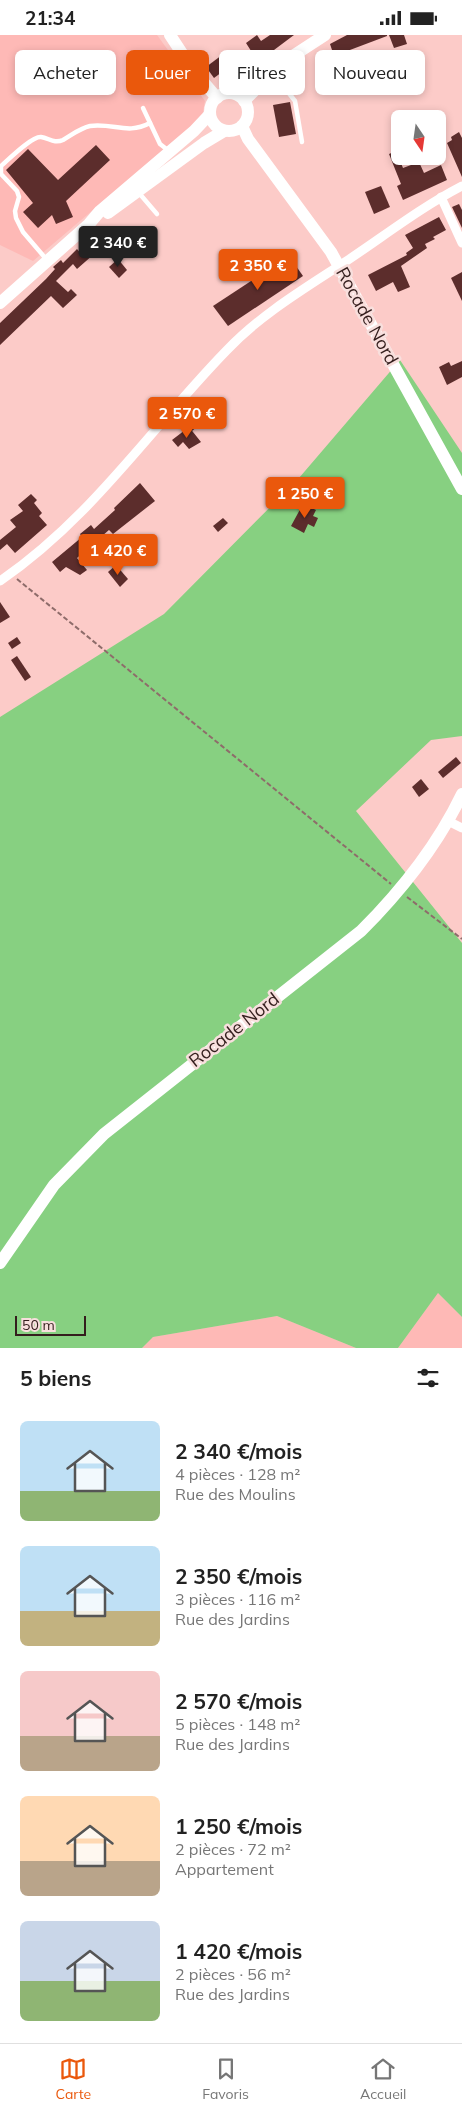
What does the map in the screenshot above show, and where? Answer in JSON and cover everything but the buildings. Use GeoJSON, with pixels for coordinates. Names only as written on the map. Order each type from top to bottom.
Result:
{"type":"FeatureCollection","features":[{"type":"Feature","properties":{"kind":"main road"},"geometry":{"type":"LineString","coordinates":[[170,35],[193,70],[217,97]]}},
{"type":"Feature","properties":{"kind":"main road"},"geometry":{"type":"LineString","coordinates":[[300,50],[325,35]]}},
{"type":"Feature","properties":{"kind":"main road"},"geometry":{"type":"LineString","coordinates":[[0,303],[89,225],[135,188],[190,150],[224,131],[231,131],[242,126],[248,111],[244,101],[234,94],[228,93],[217,97],[210,108],[214,125],[224,131]]}},
{"type":"Feature","properties":{"kind":"main road"},"geometry":{"type":"LineString","coordinates":[[244,101],[250,95]]}},
{"type":"Feature","properties":{"kind":"main road"},"geometry":{"type":"LineString","coordinates":[[135,188],[210,114]]}},
{"type":"Feature","properties":{"kind":"main road","name":"Rocade Nord"},"geometry":{"type":"LineString","coordinates":[[242,126],[248,139],[308,219],[339,266],[462,489]]}},
{"type":"Feature","properties":{"kind":"main road","name":"Rocade Nord"},"geometry":{"type":"LineString","coordinates":[[0,1263],[54,1185],[104,1134],[361,931],[418,868],[448,821],[462,794]]}},
{"type":"Feature","properties":{"kind":"street"},"geometry":{"type":"LineString","coordinates":[[0,581],[39,553],[94,502],[227,349],[259,321],[426,205],[462,186]]}},
{"type":"Feature","properties":{"kind":"street"},"geometry":{"type":"LineString","coordinates":[[441,197],[462,243]]}},
{"type":"Feature","properties":{"kind":"street"},"geometry":{"type":"LineString","coordinates":[[448,821],[462,828]]}},
{"type":"Feature","properties":{"kind":"lane"},"geometry":{"type":"LineString","coordinates":[[290,95],[295,101],[302,143]]}},
{"type":"Feature","properties":{"kind":"lane"},"geometry":{"type":"LineString","coordinates":[[143,108],[160,144],[174,151]]}},
{"type":"Feature","properties":{"kind":"lane"},"geometry":{"type":"LineString","coordinates":[[47,261],[22,232],[15,211],[19,197],[17,191],[1,174],[1,166],[33,139],[41,137],[51,142],[62,140],[88,127],[108,126],[135,130],[150,123]]}},
{"type":"Feature","properties":{"kind":"lane"},"geometry":{"type":"LineString","coordinates":[[135,188],[157,214]]}},
{"type":"Feature","properties":{"kind":"path"},"geometry":{"type":"LineString","coordinates":[[12,574],[364,863]]}},
{"type":"Feature","properties":{"kind":"path"},"geometry":{"type":"LineString","coordinates":[[445,926],[462,939]]}},
{"type":"Feature","properties":{"kind":"shaded area"},"geometry":{"type":"Polygon","coordinates":[[[0,35],[157,35],[168,50],[126,50],[126,95],[201,95],[205,101],[202,117],[33,261],[0,245],[0,35]]]}},
{"type":"Feature","properties":{"kind":"shaded area"},"geometry":{"type":"Polygon","coordinates":[[[438,1293],[462,1317],[462,1348],[398,1348],[438,1293]]]}},
{"type":"Feature","properties":{"kind":"shaded area"},"geometry":{"type":"Polygon","coordinates":[[[277,1316],[356,1348],[142,1348],[153,1337],[277,1316]]]}},
{"type":"Feature","properties":{"kind":"green space"},"geometry":{"type":"Polygon","coordinates":[[[400,360],[462,453],[462,736],[431,740],[356,811],[462,943],[462,1317],[438,1293],[398,1348],[356,1348],[277,1316],[153,1337],[142,1348],[0,1348],[0,717],[164,614],[299,478],[400,360]]]}}]}
